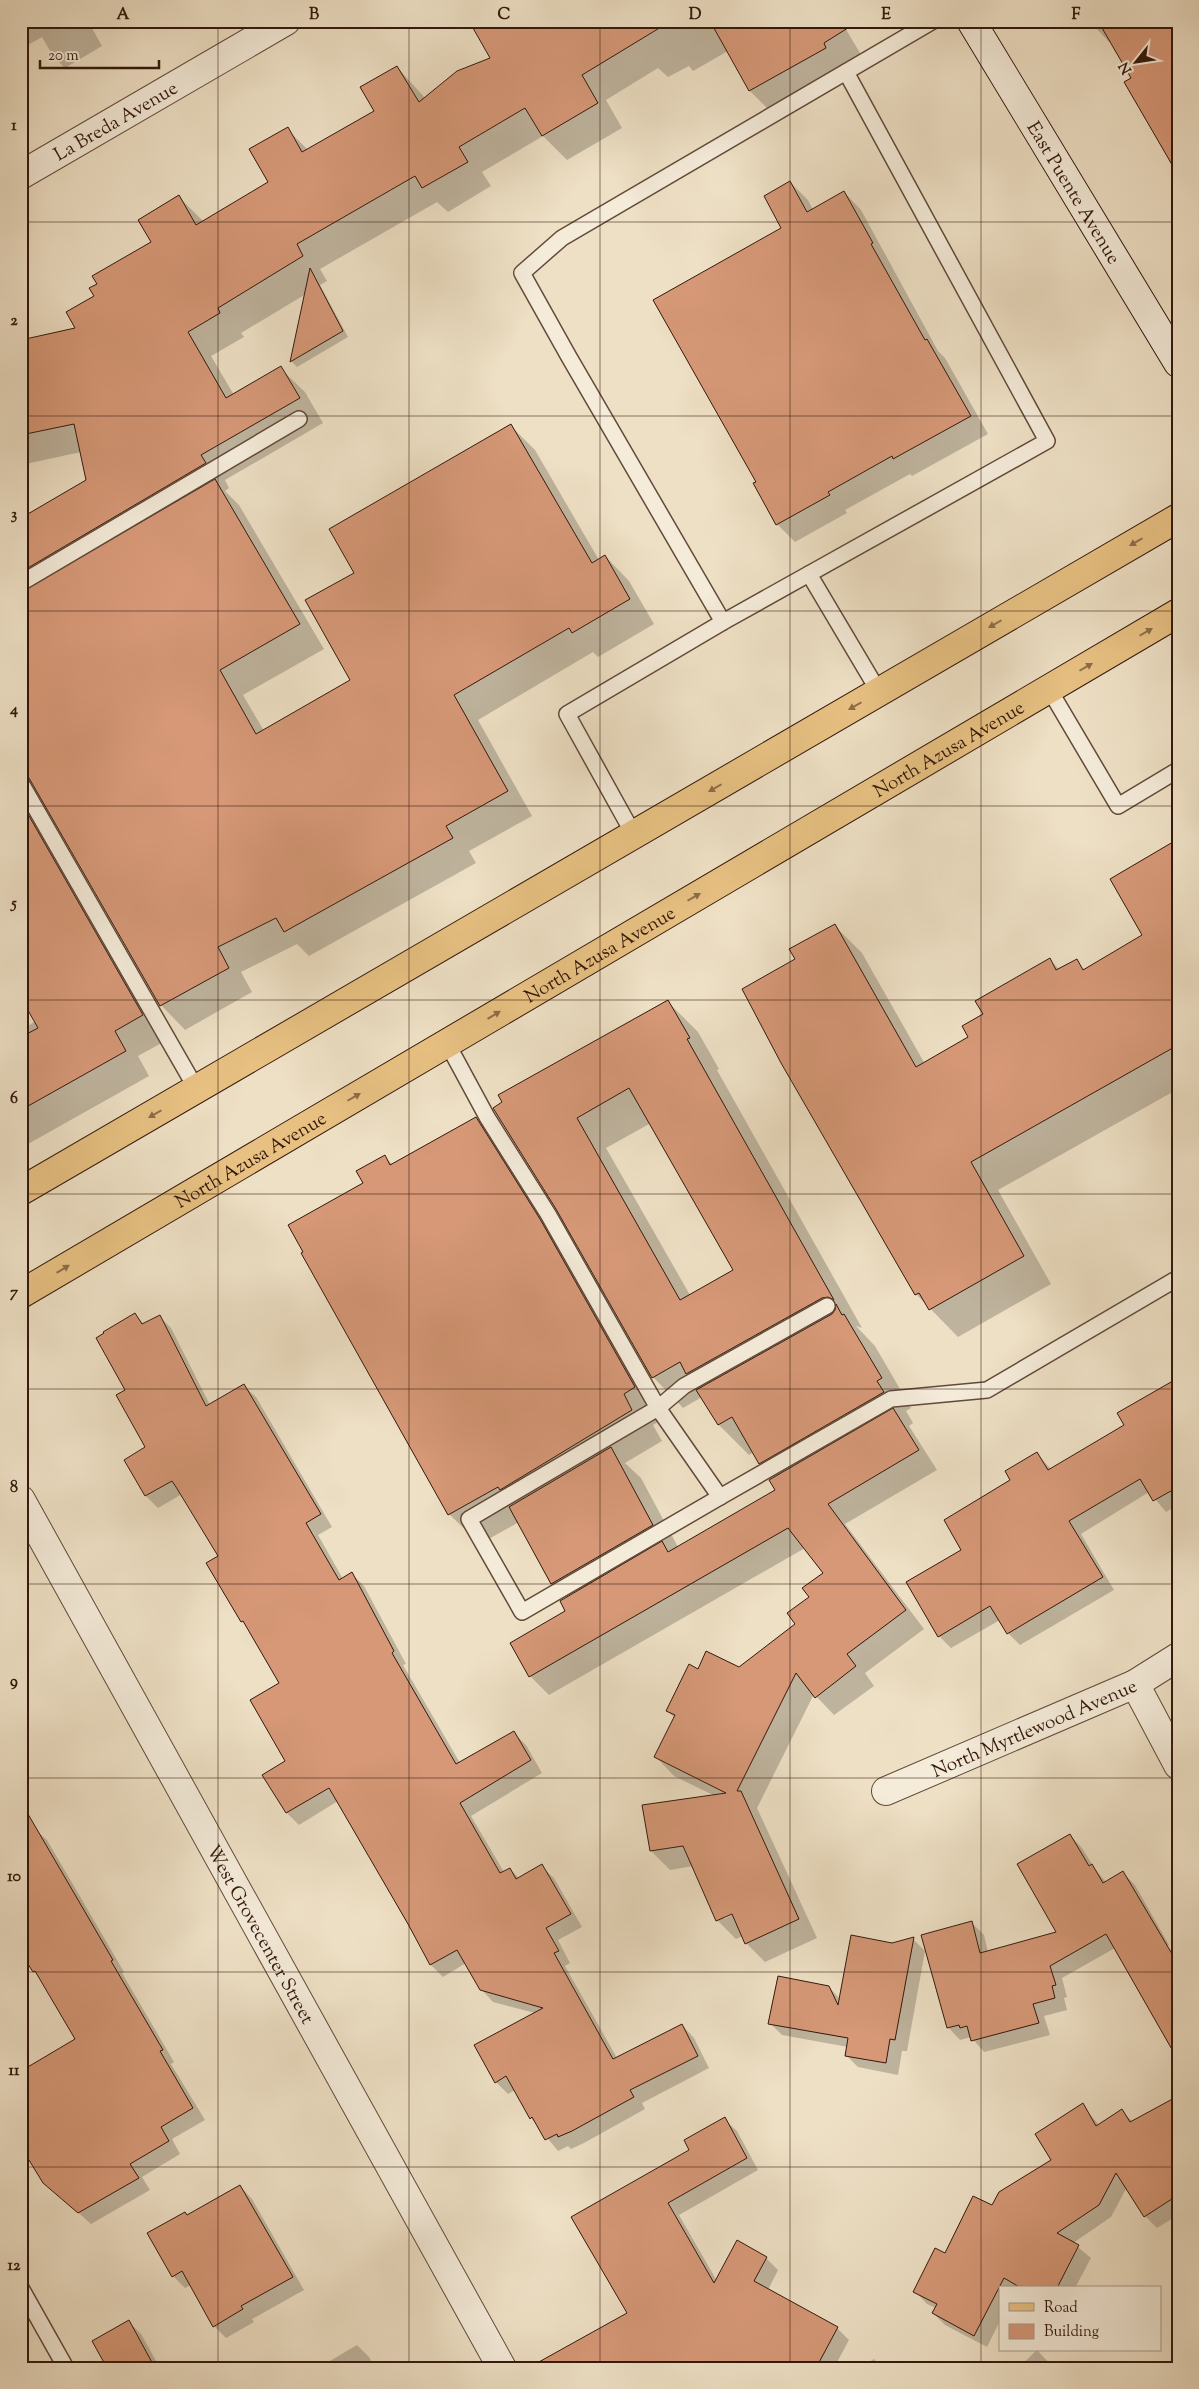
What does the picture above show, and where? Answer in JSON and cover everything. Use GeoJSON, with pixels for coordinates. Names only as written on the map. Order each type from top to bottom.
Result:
{"type":"FeatureCollection","features":[{"type":"Feature","properties":{"kind":"main road"},"geometry":{"type":"LineString","coordinates":[[21,1191],[1178,518]]}},
{"type":"Feature","properties":{"kind":"main road","name":"North Azusa Avenue"},"geometry":{"type":"LineString","coordinates":[[21,1294],[1178,613]]}},
{"type":"Feature","properties":{"kind":"street","name":"La Breda Avenue"},"geometry":{"type":"LineString","coordinates":[[21,175],[286,21]]}},
{"type":"Feature","properties":{"kind":"street","name":"East Puente Avenue"},"geometry":{"type":"LineString","coordinates":[[971,21],[1178,363]]}},
{"type":"Feature","properties":{"kind":"street","name":"West Grovecenter Street"},"geometry":{"type":"LineString","coordinates":[[21,1500],[502,2368]]}},
{"type":"Feature","properties":{"kind":"street","name":"North Myrtlewood Avenue"},"geometry":{"type":"LineString","coordinates":[[886,1792],[1135,1684],[1178,1657]]}},
{"type":"Feature","properties":{"kind":"street"},"geometry":{"type":"LineString","coordinates":[[1135,1684],[1178,1764]]}},
{"type":"Feature","properties":{"kind":"lane"},"geometry":{"type":"LineString","coordinates":[[723,622],[568,357],[522,273],[562,238],[933,21]]}},
{"type":"Feature","properties":{"kind":"lane"},"geometry":{"type":"LineString","coordinates":[[634,835],[567,714],[723,622],[1047,442],[846,72]]}},
{"type":"Feature","properties":{"kind":"lane"},"geometry":{"type":"LineString","coordinates":[[21,583],[299,419]]}},
{"type":"Feature","properties":{"kind":"lane"},"geometry":{"type":"LineString","coordinates":[[809,574],[880,692]]}},
{"type":"Feature","properties":{"kind":"lane"},"geometry":{"type":"LineString","coordinates":[[1049,689],[1118,806],[1178,770]]}},
{"type":"Feature","properties":{"kind":"lane"},"geometry":{"type":"LineString","coordinates":[[21,783],[197,1090]]}},
{"type":"Feature","properties":{"kind":"lane"},"geometry":{"type":"LineString","coordinates":[[446,1043],[487,1117],[548,1214],[658,1408],[720,1497]]}},
{"type":"Feature","properties":{"kind":"lane"},"geometry":{"type":"LineString","coordinates":[[827,1306],[684,1386],[658,1408],[469,1519],[522,1612],[891,1399],[987,1390],[1178,1278]]}},
{"type":"Feature","properties":{"kind":"lane"},"geometry":{"type":"LineString","coordinates":[[21,2288],[66,2368]]}},
{"type":"Feature","properties":{"kind":"building"},"geometry":{"type":"Polygon","coordinates":[[[469,21],[671,21],[582,75],[598,103],[542,136],[525,108],[459,147],[468,162],[422,188],[415,176],[297,244],[303,256],[218,308],[220,313],[188,332],[226,398],[281,366],[300,398],[201,455],[206,463],[21,572],[21,518],[86,480],[74,424],[21,435],[21,340],[75,328],[66,312],[94,296],[89,288],[97,284],[92,276],[151,242],[138,220],[179,195],[196,225],[268,182],[249,149],[288,127],[302,152],[374,111],[360,87],[397,66],[419,102],[457,71],[490,58],[469,21]]]}},
{"type":"Feature","properties":{"kind":"building"},"geometry":{"type":"Polygon","coordinates":[[[710,21],[859,21],[824,43],[826,48],[749,91],[710,21]]]}},
{"type":"Feature","properties":{"kind":"building"},"geometry":{"type":"Polygon","coordinates":[[[1098,21],[1178,21],[1178,175],[1124,82],[1131,78],[1098,21]]]}},
{"type":"Feature","properties":{"kind":"building"},"geometry":{"type":"Polygon","coordinates":[[[790,181],[807,212],[844,191],[873,243],[871,244],[925,340],[927,339],[971,416],[893,459],[892,456],[828,492],[830,495],[776,525],[753,483],[756,482],[653,300],[781,228],[764,196],[790,181]]]}},
{"type":"Feature","properties":{"kind":"building"},"geometry":{"type":"Polygon","coordinates":[[[310,268],[343,331],[290,362],[310,268]]]}},
{"type":"Feature","properties":{"kind":"building"},"geometry":{"type":"Polygon","coordinates":[[[511,424],[592,563],[605,555],[630,599],[572,633],[569,628],[454,695],[508,791],[446,826],[453,838],[284,932],[276,918],[218,947],[229,968],[160,1006],[29,778],[21,774],[21,592],[215,479],[300,624],[220,670],[256,734],[350,680],[305,600],[354,573],[329,529],[511,424]]]}},
{"type":"Feature","properties":{"kind":"building"},"geometry":{"type":"Polygon","coordinates":[[[21,802],[143,1015],[115,1031],[126,1051],[21,1110],[21,1037],[38,1028],[21,998],[21,802]]]}},
{"type":"Feature","properties":{"kind":"building"},"geometry":{"type":"Polygon","coordinates":[[[1178,839],[1178,1045],[971,1162],[1024,1256],[929,1310],[919,1293],[915,1295],[781,1063],[742,989],[795,959],[789,949],[835,924],[916,1067],[968,1037],[962,1026],[983,1014],[975,1001],[1050,958],[1056,970],[1077,959],[1083,970],[1142,935],[1110,879],[1178,839]]]}},
{"type":"Feature","properties":{"kind":"building"},"geometry":{"type":"Polygon","coordinates":[[[668,1000],[690,1038],[687,1039],[834,1300],[828,1297],[822,1298],[686,1374],[680,1362],[652,1378],[556,1209],[493,1108],[502,1102],[498,1095],[668,1000]],[[629,1088],[577,1118],[680,1300],[733,1270],[629,1088]]]}},
{"type":"Feature","properties":{"kind":"building"},"geometry":{"type":"Polygon","coordinates":[[[476,1117],[540,1219],[635,1387],[624,1394],[632,1410],[500,1490],[498,1487],[448,1515],[301,1253],[303,1252],[288,1225],[363,1183],[356,1171],[385,1155],[390,1165],[476,1117]]]}},
{"type":"Feature","properties":{"kind":"building"},"geometry":{"type":"Polygon","coordinates":[[[836,1304],[842,1315],[844,1314],[882,1378],[877,1381],[884,1392],[759,1464],[732,1417],[718,1425],[696,1390],[832,1314],[836,1304]]]}},
{"type":"Feature","properties":{"kind":"building"},"geometry":{"type":"Polygon","coordinates":[[[135,1313],[142,1324],[160,1315],[206,1406],[244,1384],[321,1514],[306,1523],[339,1580],[352,1572],[394,1651],[392,1653],[456,1764],[514,1731],[531,1760],[460,1803],[500,1873],[510,1868],[516,1879],[542,1864],[571,1914],[546,1928],[559,1951],[554,1953],[613,2059],[682,2024],[698,2056],[630,2090],[634,2097],[572,2131],[558,2137],[557,2134],[545,2140],[532,2117],[530,2119],[506,2076],[495,2083],[474,2045],[543,2008],[480,1990],[457,1950],[430,1965],[329,1788],[286,1813],[262,1775],[285,1761],[250,1700],[279,1683],[206,1563],[218,1556],[172,1481],[145,1496],[124,1460],[145,1447],[116,1395],[125,1390],[96,1338],[135,1313]]]}},
{"type":"Feature","properties":{"kind":"building"},"geometry":{"type":"Polygon","coordinates":[[[1178,1378],[1178,1487],[1153,1501],[1140,1479],[1069,1521],[1103,1577],[1007,1634],[990,1606],[938,1637],[906,1582],[961,1550],[944,1520],[1010,1480],[1005,1471],[1037,1452],[1048,1470],[1124,1425],[1117,1413],[1178,1378]]]}},
{"type":"Feature","properties":{"kind":"building"},"geometry":{"type":"Polygon","coordinates":[[[893,1408],[919,1450],[828,1504],[906,1610],[847,1654],[856,1666],[815,1698],[796,1673],[737,1791],[741,1791],[799,1919],[745,1944],[732,1914],[716,1921],[683,1846],[650,1851],[642,1805],[726,1793],[654,1757],[675,1715],[666,1711],[689,1664],[698,1669],[706,1651],[739,1667],[795,1624],[787,1613],[809,1597],[802,1588],[823,1573],[788,1528],[529,1677],[510,1643],[565,1611],[560,1601],[662,1541],[668,1552],[775,1490],[769,1480],[893,1408]]]}},
{"type":"Feature","properties":{"kind":"building"},"geometry":{"type":"Polygon","coordinates":[[[611,1447],[653,1525],[551,1584],[509,1507],[611,1447]]]}},
{"type":"Feature","properties":{"kind":"building"},"geometry":{"type":"Polygon","coordinates":[[[21,1802],[113,1960],[111,1961],[163,2050],[160,2051],[193,2108],[161,2127],[169,2141],[130,2164],[139,2178],[78,2213],[43,2183],[21,2147],[21,2071],[75,2039],[35,1971],[33,1972],[21,1953],[21,1918],[27,1915],[21,1906],[21,1802]]]}},
{"type":"Feature","properties":{"kind":"building"},"geometry":{"type":"Polygon","coordinates":[[[1070,1834],[1089,1866],[1092,1864],[1103,1883],[1123,1871],[1178,1964],[1178,2060],[1106,1934],[1050,1966],[1056,1985],[1052,1986],[1055,1998],[1033,2004],[1039,2023],[971,2041],[967,2026],[960,2028],[959,2025],[947,2028],[921,1935],[972,1921],[980,1953],[1056,1932],[1017,1864],[1070,1834]]]}},
{"type":"Feature","properties":{"kind":"building"},"geometry":{"type":"Polygon","coordinates":[[[851,1935],[892,1943],[914,1937],[895,2040],[890,2039],[886,2063],[845,2056],[848,2038],[768,2024],[778,1976],[829,1986],[838,2005],[851,1935]]]}},
{"type":"Feature","properties":{"kind":"building"},"geometry":{"type":"Polygon","coordinates":[[[1178,2096],[1178,2195],[1144,2217],[1116,2173],[1099,2205],[1057,2233],[1079,2245],[1058,2286],[1018,2286],[1004,2278],[974,2336],[932,2313],[937,2304],[913,2292],[935,2248],[945,2253],[973,2196],[992,2205],[999,2192],[1051,2160],[1035,2134],[1083,2103],[1096,2126],[1122,2109],[1130,2122],[1178,2096]]]}},
{"type":"Feature","properties":{"kind":"building"},"geometry":{"type":"Polygon","coordinates":[[[725,2117],[747,2158],[668,2203],[714,2283],[737,2240],[767,2257],[754,2281],[838,2327],[816,2368],[528,2368],[627,2313],[571,2217],[689,2150],[684,2140],[725,2117]]]}},
{"type":"Feature","properties":{"kind":"building"},"geometry":{"type":"Polygon","coordinates":[[[240,2185],[293,2277],[241,2306],[243,2309],[213,2327],[182,2271],[172,2277],[147,2233],[185,2212],[187,2215],[240,2185]]]}},
{"type":"Feature","properties":{"kind":"building"},"geometry":{"type":"Polygon","coordinates":[[[129,2320],[155,2368],[107,2368],[92,2341],[129,2320]]]}}]}
